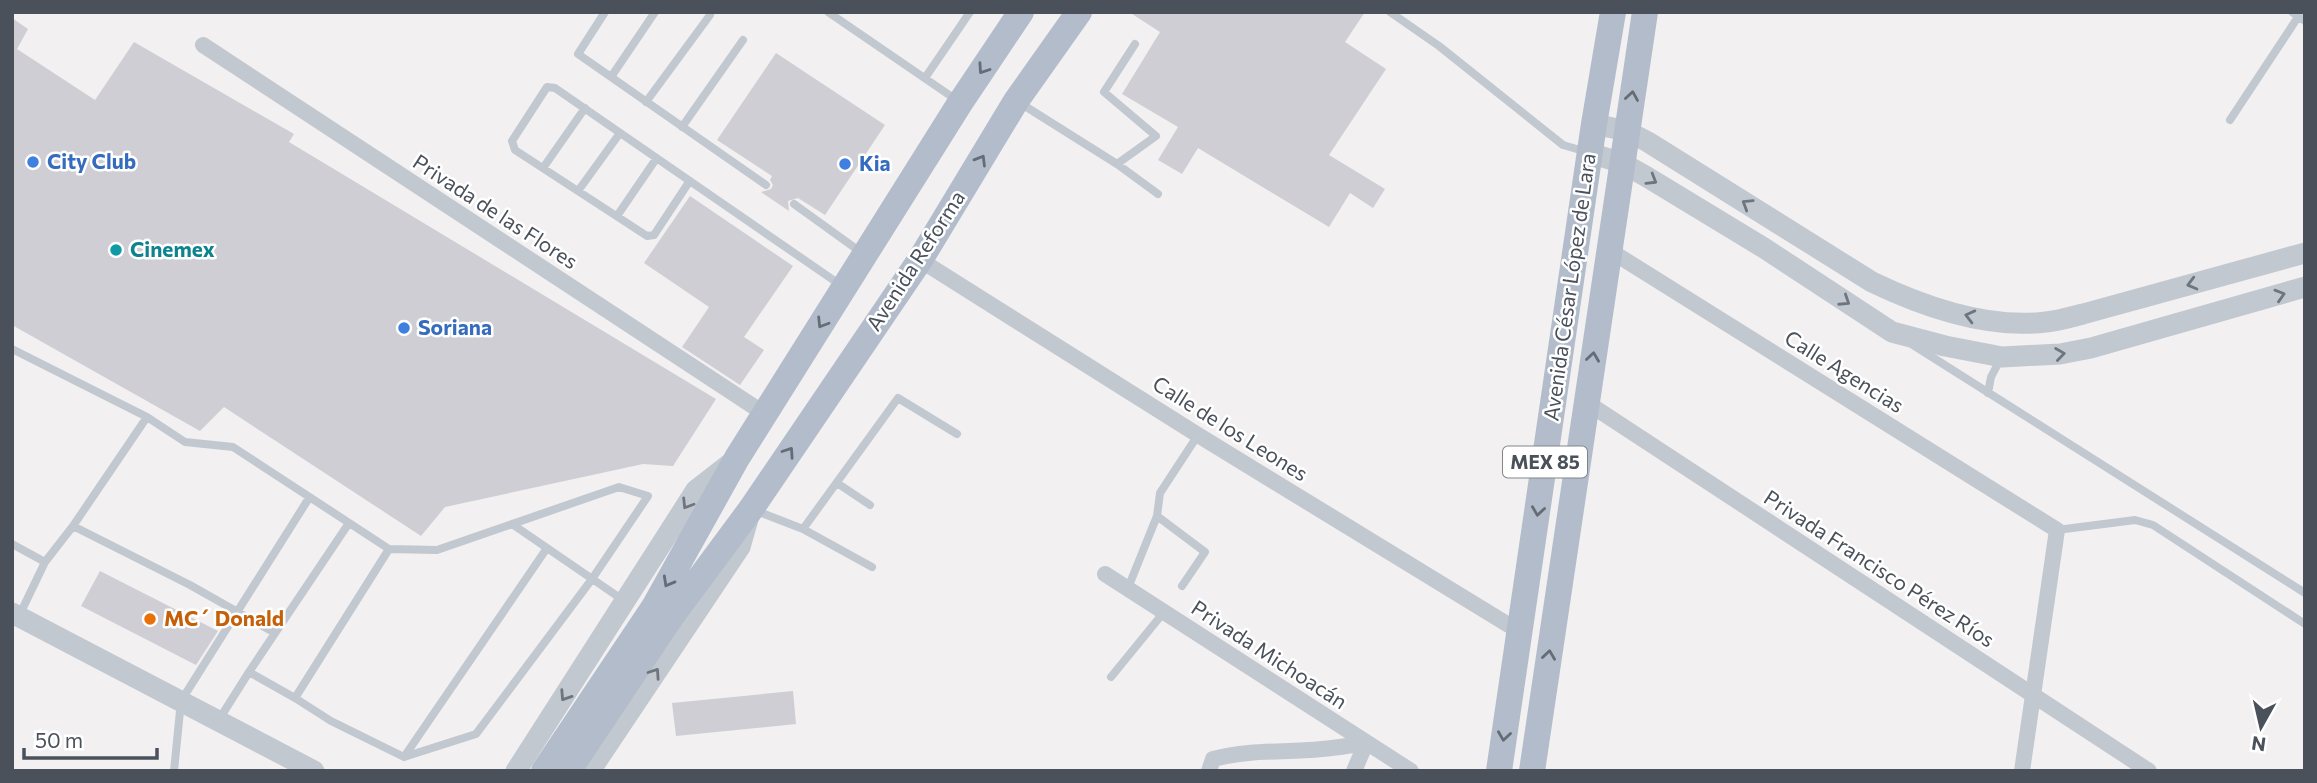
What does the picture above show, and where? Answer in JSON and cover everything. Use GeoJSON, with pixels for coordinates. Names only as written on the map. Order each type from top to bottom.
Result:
{"type":"FeatureCollection","features":[{"type":"Feature","properties":{"kind":"main road"},"geometry":{"type":"LineString","coordinates":[[544,771],[654,607],[737,458],[960,103],[1021,12]]}},
{"type":"Feature","properties":{"kind":"main road","name":"Avenida Reforma"},"geometry":{"type":"LineString","coordinates":[[568,771],[671,617],[751,509],[920,260],[1016,102],[1079,12]]}},
{"type":"Feature","properties":{"kind":"main road","name":"Avenida César López de Lara"},"geometry":{"type":"LineString","coordinates":[[1499,771],[1594,124],[1613,12]]}},
{"type":"Feature","properties":{"kind":"main road","name":"Avenida César López de Lara"},"geometry":{"type":"LineString","coordinates":[[1532,771],[1645,12]]}},
{"type":"Feature","properties":{"kind":"street","name":"Privada de las Flores"},"geometry":{"type":"LineString","coordinates":[[203,44],[765,414]]}},
{"type":"Feature","properties":{"kind":"street"},"geometry":{"type":"LineString","coordinates":[[1594,124],[1627,131],[1872,282],[1911,301],[1984,319],[2010,323],[2046,322],[2305,253]]}},
{"type":"Feature","properties":{"kind":"street"},"geometry":{"type":"LineString","coordinates":[[1590,153],[1622,163],[1764,248],[1892,332],[2002,357],[2048,356],[2091,348],[2305,287]]}},
{"type":"Feature","properties":{"kind":"street"},"geometry":{"type":"LineString","coordinates":[[1764,248],[1781,225]]}},
{"type":"Feature","properties":{"kind":"street","name":"Calle Agencias"},"geometry":{"type":"LineString","coordinates":[[1609,250],[2057,530]]}},
{"type":"Feature","properties":{"kind":"street","name":"Calle de los Leones"},"geometry":{"type":"LineString","coordinates":[[920,260],[1198,435],[1520,632]]}},
{"type":"Feature","properties":{"kind":"street","name":"Privada Francisco Pérez Ríos"},"geometry":{"type":"LineString","coordinates":[[1586,402],[2149,771]]}},
{"type":"Feature","properties":{"kind":"street"},"geometry":{"type":"LineString","coordinates":[[516,771],[696,490],[737,458]]}},
{"type":"Feature","properties":{"kind":"street","name":"Avenida Reforma"},"geometry":{"type":"LineString","coordinates":[[590,771],[740,547],[751,509]]}},
{"type":"Feature","properties":{"kind":"street"},"geometry":{"type":"LineString","coordinates":[[2022,771],[2057,530]]}},
{"type":"Feature","properties":{"kind":"street","name":"Privada Michoacán"},"geometry":{"type":"LineString","coordinates":[[1105,574],[1411,771]]}},
{"type":"Feature","properties":{"kind":"street"},"geometry":{"type":"LineString","coordinates":[[15,614],[314,771]]}},
{"type":"Feature","properties":{"kind":"street"},"geometry":{"type":"LineString","coordinates":[[1209,771],[1213,759],[1235,753],[1321,750],[1366,743]]}},
{"type":"Feature","properties":{"kind":"street"},"geometry":{"type":"LineString","coordinates":[[1354,771],[1366,743]]}},
{"type":"Feature","properties":{"kind":"lane"},"geometry":{"type":"LineString","coordinates":[[605,12],[578,54],[766,185]]}},
{"type":"Feature","properties":{"kind":"lane"},"geometry":{"type":"LineString","coordinates":[[611,77],[655,12]]}},
{"type":"Feature","properties":{"kind":"lane"},"geometry":{"type":"LineString","coordinates":[[828,12],[960,103]]}},
{"type":"Feature","properties":{"kind":"lane"},"geometry":{"type":"LineString","coordinates":[[925,78],[970,12]]}},
{"type":"Feature","properties":{"kind":"lane"},"geometry":{"type":"LineString","coordinates":[[1390,12],[1439,46],[1563,145],[1590,153]]}},
{"type":"Feature","properties":{"kind":"lane"},"geometry":{"type":"LineString","coordinates":[[646,102],[710,15]]}},
{"type":"Feature","properties":{"kind":"lane"},"geometry":{"type":"LineString","coordinates":[[2230,120],[2298,17]]}},
{"type":"Feature","properties":{"kind":"lane"},"geometry":{"type":"LineString","coordinates":[[682,127],[743,40]]}},
{"type":"Feature","properties":{"kind":"lane"},"geometry":{"type":"LineString","coordinates":[[1117,164],[1156,136],[1104,92],[1135,44]]}},
{"type":"Feature","properties":{"kind":"lane"},"geometry":{"type":"LineString","coordinates":[[689,182],[654,234],[648,236],[515,150],[512,141],[547,87],[555,88],[844,287]]}},
{"type":"Feature","properties":{"kind":"lane"},"geometry":{"type":"LineString","coordinates":[[1016,102],[1117,164],[1158,194]]}},
{"type":"Feature","properties":{"kind":"lane"},"geometry":{"type":"LineString","coordinates":[[543,168],[585,108]]}},
{"type":"Feature","properties":{"kind":"lane"},"geometry":{"type":"LineString","coordinates":[[578,191],[620,133]]}},
{"type":"Feature","properties":{"kind":"lane"},"geometry":{"type":"LineString","coordinates":[[617,216],[656,159]]}},
{"type":"Feature","properties":{"kind":"lane"},"geometry":{"type":"LineString","coordinates":[[794,204],[865,254]]}},
{"type":"Feature","properties":{"kind":"lane"},"geometry":{"type":"LineString","coordinates":[[1892,332],[2305,593]]}},
{"type":"Feature","properties":{"kind":"lane"},"geometry":{"type":"LineString","coordinates":[[12,349],[147,417],[185,443],[233,447],[389,549],[437,550],[619,487],[648,496],[592,579],[476,734],[404,757],[331,721],[249,671]]}},
{"type":"Feature","properties":{"kind":"lane"},"geometry":{"type":"LineString","coordinates":[[1988,393],[1991,377],[2002,357]]}},
{"type":"Feature","properties":{"kind":"lane"},"geometry":{"type":"LineString","coordinates":[[803,529],[898,398],[957,434]]}},
{"type":"Feature","properties":{"kind":"lane"},"geometry":{"type":"LineString","coordinates":[[15,614],[45,562],[73,526],[147,417]]}},
{"type":"Feature","properties":{"kind":"lane"},"geometry":{"type":"LineString","coordinates":[[1128,589],[1157,516],[1160,493],[1198,435]]}},
{"type":"Feature","properties":{"kind":"lane"},"geometry":{"type":"LineString","coordinates":[[837,483],[870,505]]}},
{"type":"Feature","properties":{"kind":"lane"},"geometry":{"type":"LineString","coordinates":[[174,771],[181,701],[309,498]]}},
{"type":"Feature","properties":{"kind":"lane"},"geometry":{"type":"LineString","coordinates":[[751,509],[803,529],[872,566]]}},
{"type":"Feature","properties":{"kind":"lane"},"geometry":{"type":"LineString","coordinates":[[1157,516],[1205,552],[1182,586]]}},
{"type":"Feature","properties":{"kind":"lane"},"geometry":{"type":"LineString","coordinates":[[2057,530],[2135,520],[2153,525],[2305,624]]}},
{"type":"Feature","properties":{"kind":"lane"},"geometry":{"type":"LineString","coordinates":[[218,720],[349,523]]}},
{"type":"Feature","properties":{"kind":"lane"},"geometry":{"type":"LineString","coordinates":[[512,524],[626,601]]}},
{"type":"Feature","properties":{"kind":"lane"},"geometry":{"type":"LineString","coordinates":[[73,526],[275,633]]}},
{"type":"Feature","properties":{"kind":"lane"},"geometry":{"type":"LineString","coordinates":[[12,544],[45,562]]}},
{"type":"Feature","properties":{"kind":"lane"},"geometry":{"type":"LineString","coordinates":[[404,757],[547,548]]}},
{"type":"Feature","properties":{"kind":"lane"},"geometry":{"type":"LineString","coordinates":[[295,698],[389,549]]}},
{"type":"Feature","properties":{"kind":"lane"},"geometry":{"type":"LineString","coordinates":[[1111,677],[1164,612]]}},
{"type":"Feature","properties":{"kind":"building"},"geometry":{"type":"Polygon","coordinates":[[[1129,12],[1365,12],[1345,42],[1386,69],[1329,155],[1385,189],[1373,208],[1350,193],[1329,227],[1198,148],[1182,174],[1158,160],[1178,127],[1122,94],[1160,32],[1129,12]]]}},
{"type":"Feature","properties":{"kind":"building","name":"Soriana"},"geometry":{"type":"Polygon","coordinates":[[[12,18],[28,29],[17,49],[95,100],[134,42],[294,134],[289,142],[716,399],[673,466],[643,464],[445,507],[421,536],[224,407],[200,431],[12,325],[12,18]]]}},
{"type":"Feature","properties":{"kind":"building"},"geometry":{"type":"Polygon","coordinates":[[[776,53],[885,125],[825,215],[798,198],[788,201],[789,211],[761,192],[771,189],[772,176],[717,140],[776,53]]]}},
{"type":"Feature","properties":{"kind":"building"},"geometry":{"type":"Polygon","coordinates":[[[690,196],[793,266],[744,337],[764,350],[740,385],[682,347],[709,307],[644,263],[690,196]]]}},
{"type":"Feature","properties":{"kind":"building","name":"MC´ Donald"},"geometry":{"type":"Polygon","coordinates":[[[100,571],[218,631],[196,665],[81,606],[100,571]]]}},
{"type":"Feature","properties":{"kind":"building"},"geometry":{"type":"Polygon","coordinates":[[[793,691],[796,724],[676,736],[672,703],[793,691]]]}},
{"type":"Feature","properties":{"kind":"place","name":"City Club"},"geometry":{"type":"Point","coordinates":[33,162]}},
{"type":"Feature","properties":{"kind":"place","name":"Kia"},"geometry":{"type":"Point","coordinates":[845,164]}},
{"type":"Feature","properties":{"kind":"place","name":"Cinemex"},"geometry":{"type":"Point","coordinates":[116,250]}},
{"type":"Feature","properties":{"kind":"place","name":"Soriana"},"geometry":{"type":"Point","coordinates":[404,328]}},
{"type":"Feature","properties":{"kind":"place","name":"MC´ Donald"},"geometry":{"type":"Point","coordinates":[150,619]}}]}
